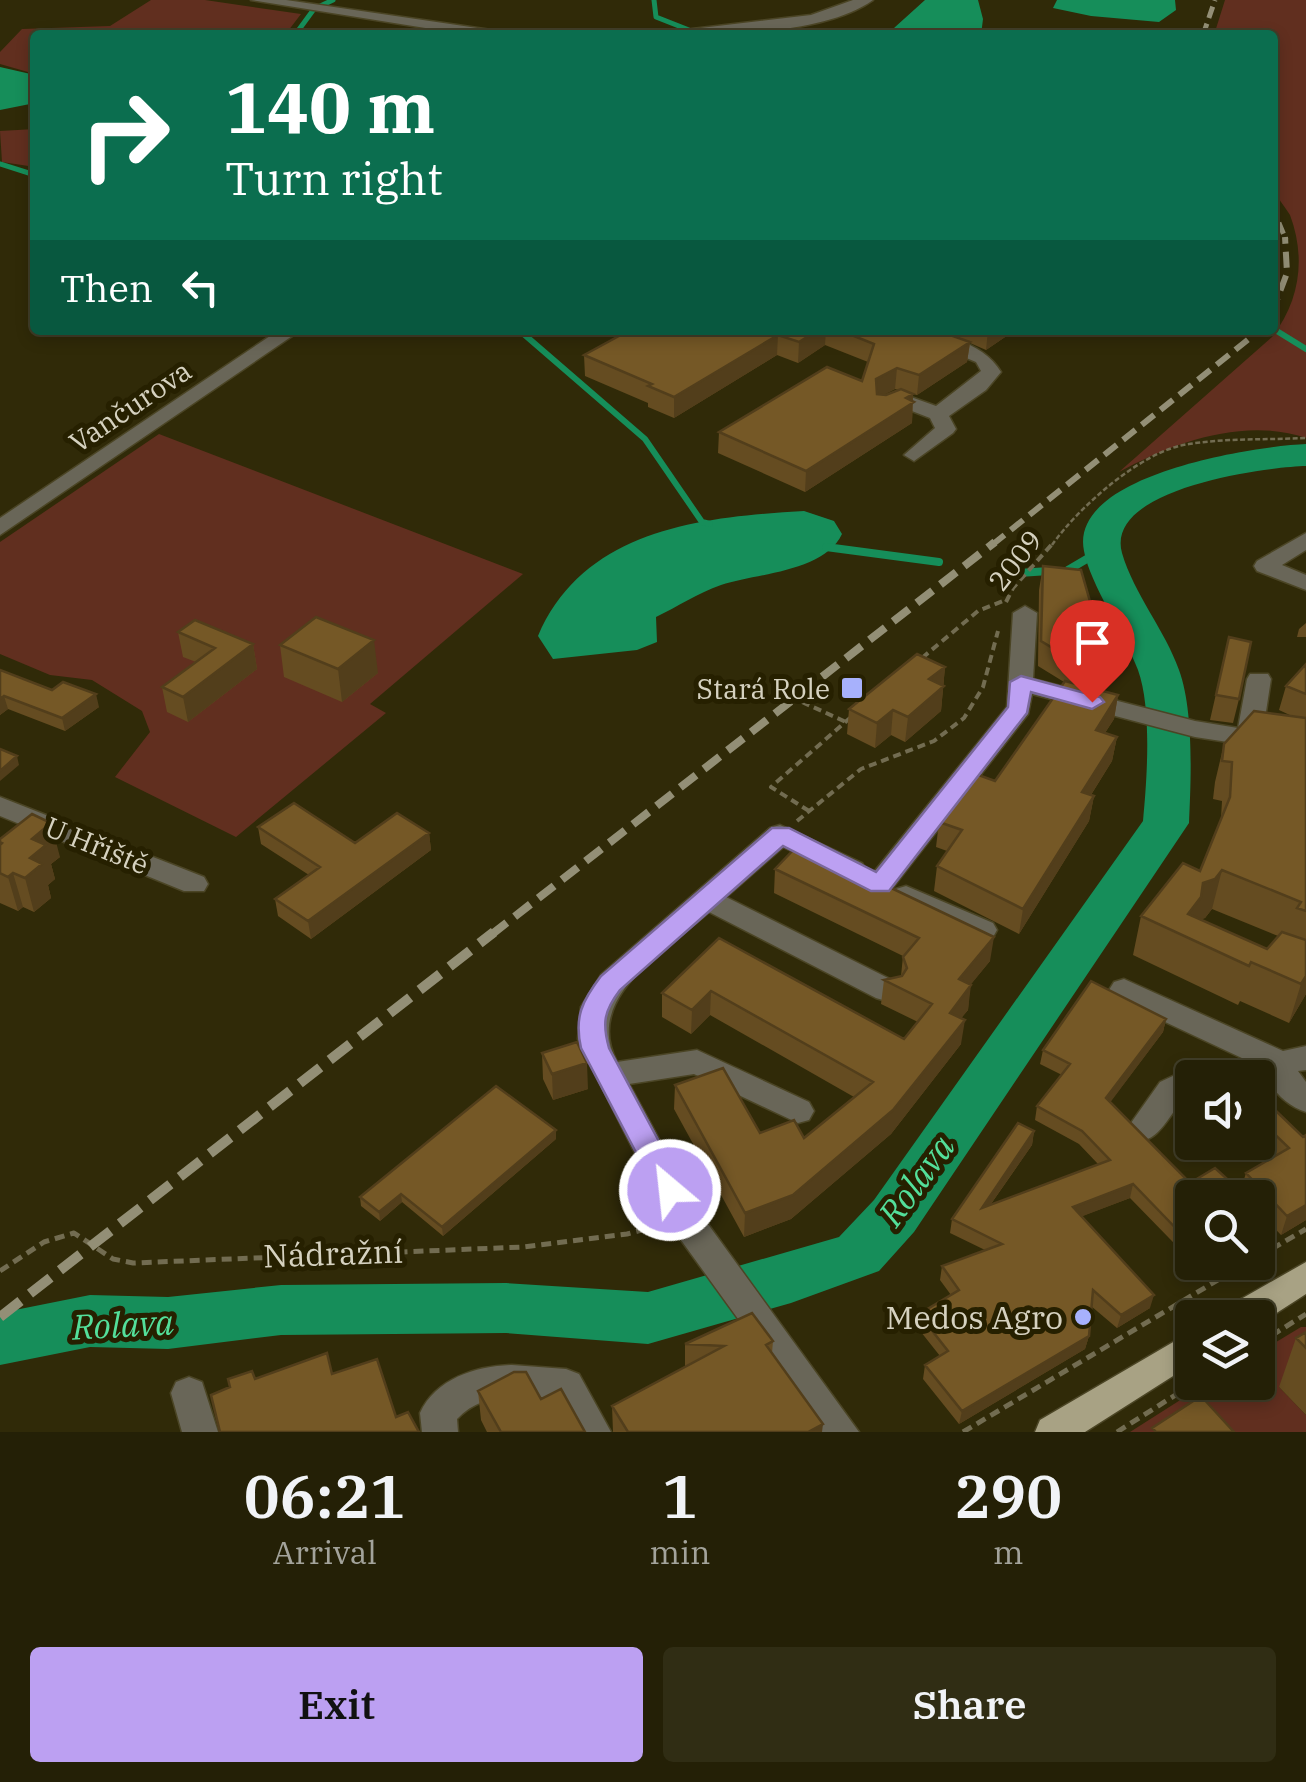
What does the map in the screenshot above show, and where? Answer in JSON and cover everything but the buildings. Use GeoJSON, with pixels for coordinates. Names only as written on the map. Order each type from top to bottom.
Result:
{"type":"FeatureCollection","features":[{"type":"Feature","properties":{"kind":"main road"},"geometry":{"type":"LineString","coordinates":[[1267,1300],[1306,1276]]}},
{"type":"Feature","properties":{"kind":"main road"},"geometry":{"type":"LineString","coordinates":[[1052,1432],[1175,1356]]}},
{"type":"Feature","properties":{"kind":"street"},"geometry":{"type":"LineString","coordinates":[[258,0],[464,30]]}},
{"type":"Feature","properties":{"kind":"street"},"geometry":{"type":"LineString","coordinates":[[718,30],[813,19],[866,0]]}},
{"type":"Feature","properties":{"kind":"street","name":"Vančurova"},"geometry":{"type":"LineString","coordinates":[[0,528],[285,335]]}},
{"type":"Feature","properties":{"kind":"street"},"geometry":{"type":"LineString","coordinates":[[921,335],[983,358],[991,372],[979,386],[938,414]]}},
{"type":"Feature","properties":{"kind":"street"},"geometry":{"type":"LineString","coordinates":[[884,408],[897,398],[938,414],[946,429],[914,455]]}},
{"type":"Feature","properties":{"kind":"street"},"geometry":{"type":"LineString","coordinates":[[1306,540],[1265,566],[1306,583]]}},
{"type":"Feature","properties":{"kind":"street"},"geometry":{"type":"LineString","coordinates":[[880,884],[1019,708],[1021,682],[1011,609]]}},
{"type":"Feature","properties":{"kind":"street"},"geometry":{"type":"LineString","coordinates":[[1249,737],[1259,678]]}},
{"type":"Feature","properties":{"kind":"street"},"geometry":{"type":"LineString","coordinates":[[1021,682],[1195,728],[1306,746]]}},
{"type":"Feature","properties":{"kind":"street","name":"U Hřiště"},"geometry":{"type":"LineString","coordinates":[[0,806],[194,884]]}},
{"type":"Feature","properties":{"kind":"street"},"geometry":{"type":"LineString","coordinates":[[841,1432],[685,1218],[595,1048],[590,1026],[594,1006],[611,983],[780,834],[982,930]]}},
{"type":"Feature","properties":{"kind":"street"},"geometry":{"type":"LineString","coordinates":[[707,899],[886,990]]}},
{"type":"Feature","properties":{"kind":"street"},"geometry":{"type":"LineString","coordinates":[[1124,990],[1291,1063],[1284,1082],[1306,1100]]}},
{"type":"Feature","properties":{"kind":"street"},"geometry":{"type":"LineString","coordinates":[[609,1075],[698,1062],[798,1111]]}},
{"type":"Feature","properties":{"kind":"street"},"geometry":{"type":"LineString","coordinates":[[1142,1130],[1175,1088]]}},
{"type":"Feature","properties":{"kind":"street"},"geometry":{"type":"LineString","coordinates":[[440,1432],[436,1424],[438,1413],[463,1389],[480,1381],[566,1385],[593,1432]]}},
{"type":"Feature","properties":{"kind":"street"},"geometry":{"type":"LineString","coordinates":[[189,1393],[200,1432]]}},
{"type":"Feature","properties":{"kind":"path","name":"2009"},"geometry":{"type":"LineString","coordinates":[[1011,609],[1018,583],[1065,527],[1109,488],[1170,449],[1224,440],[1306,438]]}},
{"type":"Feature","properties":{"kind":"path"},"geometry":{"type":"LineString","coordinates":[[919,660],[978,611],[1011,609]]}},
{"type":"Feature","properties":{"kind":"path","name":"2009"},"geometry":{"type":"LineString","coordinates":[[780,834],[867,766],[918,749],[962,722],[975,708],[994,664],[998,630]]}},
{"type":"Feature","properties":{"kind":"path"},"geometry":{"type":"LineString","coordinates":[[802,702],[846,722]]}},
{"type":"Feature","properties":{"kind":"path"},"geometry":{"type":"LineString","coordinates":[[809,811],[771,787],[860,710]]}},
{"type":"Feature","properties":{"kind":"path","name":"Nádražní"},"geometry":{"type":"LineString","coordinates":[[0,1271],[32,1248],[74,1233],[106,1259],[136,1264],[180,1259],[523,1247],[628,1234],[685,1218]]}},
{"type":"Feature","properties":{"kind":"path"},"geometry":{"type":"LineString","coordinates":[[1275,1247],[1306,1229]]}},
{"type":"Feature","properties":{"kind":"path"},"geometry":{"type":"LineString","coordinates":[[964,1432],[1218,1280]]}},
{"type":"Feature","properties":{"kind":"path"},"geometry":{"type":"LineString","coordinates":[[1275,1334],[1305,1316]]}},
{"type":"Feature","properties":{"kind":"path"},"geometry":{"type":"LineString","coordinates":[[1117,1432],[1175,1395]]}},
{"type":"Feature","properties":{"kind":"shaded area"},"geometry":{"type":"Polygon","coordinates":[[[151,0],[205,0],[301,14],[289,30],[30,30],[30,73],[0,64],[0,52],[22,29],[110,26],[151,0]]]}},
{"type":"Feature","properties":{"kind":"shaded area"},"geometry":{"type":"Polygon","coordinates":[[[925,0],[978,0],[983,19],[982,30],[881,30],[894,28],[925,0]]]}},
{"type":"Feature","properties":{"kind":"shaded area"},"geometry":{"type":"Polygon","coordinates":[[[1057,0],[1175,0],[1176,10],[1159,22],[1053,8],[1057,0]]]}},
{"type":"Feature","properties":{"kind":"shaded area"},"geometry":{"type":"Polygon","coordinates":[[[1225,0],[1306,0],[1306,438],[1259,430],[1210,436],[1163,451],[1119,472],[1273,335],[1278,335],[1298,279],[1295,231],[1278,197],[1278,30],[1216,30],[1225,0]]]}},
{"type":"Feature","properties":{"kind":"shaded area"},"geometry":{"type":"Polygon","coordinates":[[[0,67],[30,74],[30,104],[0,110],[0,67]]]}},
{"type":"Feature","properties":{"kind":"shaded area"},"geometry":{"type":"Polygon","coordinates":[[[30,129],[30,166],[2,162],[0,131],[30,129]]]}},
{"type":"Feature","properties":{"kind":"shaded area"},"geometry":{"type":"Polygon","coordinates":[[[159,434],[523,574],[370,704],[386,713],[236,837],[115,777],[150,732],[142,711],[92,680],[50,675],[0,654],[0,542],[159,434]]]}},
{"type":"Feature","properties":{"kind":"shaded area"},"geometry":{"type":"Polygon","coordinates":[[[804,511],[834,521],[842,534],[833,547],[806,564],[712,588],[656,617],[657,642],[637,650],[553,659],[538,636],[558,600],[584,572],[615,551],[687,525],[804,511]]]}},
{"type":"Feature","properties":{"kind":"shaded area"},"geometry":{"type":"Polygon","coordinates":[[[1306,1327],[1306,1369],[1279,1387],[1306,1415],[1306,1432],[1130,1432],[1180,1400],[1275,1400],[1275,1343],[1306,1327]]]}},
{"type":"Feature","properties":{"kind":"waterway"},"geometry":{"type":"LineString","coordinates":[[299,30],[314,9],[333,0]]}},
{"type":"Feature","properties":{"kind":"waterway"},"geometry":{"type":"LineString","coordinates":[[654,0],[656,17],[689,30]]}},
{"type":"Feature","properties":{"kind":"waterway"},"geometry":{"type":"LineString","coordinates":[[0,164],[30,173]]}},
{"type":"Feature","properties":{"kind":"waterway"},"geometry":{"type":"LineString","coordinates":[[1278,332],[1306,349]]}},
{"type":"Feature","properties":{"kind":"waterway"},"geometry":{"type":"LineString","coordinates":[[525,335],[645,439],[702,522],[710,524]]}},
{"type":"Feature","properties":{"kind":"waterway","name":"Rolava"},"geometry":{"type":"LineString","coordinates":[[0,1339],[90,1321],[168,1323],[281,1310],[506,1308],[648,1318],[791,1278],[859,1254],[894,1216],[1166,823],[1170,762],[1160,673],[1102,550],[1109,522],[1132,500],[1178,478],[1259,458],[1306,455]]}},
{"type":"Feature","properties":{"kind":"waterway"},"geometry":{"type":"LineString","coordinates":[[826,547],[939,562]]}},
{"type":"Feature","properties":{"kind":"waterway"},"geometry":{"type":"LineString","coordinates":[[1068,570],[1102,550]]}},
{"type":"Feature","properties":{"kind":"waterway"},"geometry":{"type":"LineString","coordinates":[[1019,573],[1049,571]]}},
{"type":"Feature","properties":{"kind":"railway"},"geometry":{"type":"LineString","coordinates":[[1205,30],[1215,0]]}},
{"type":"Feature","properties":{"kind":"railway"},"geometry":{"type":"LineString","coordinates":[[1278,221],[1285,238]]}},
{"type":"Feature","properties":{"kind":"railway"},"geometry":{"type":"LineString","coordinates":[[1278,297],[1287,273],[1285,238]]}},
{"type":"Feature","properties":{"kind":"railway"},"geometry":{"type":"LineString","coordinates":[[992,545],[1254,335]]}},
{"type":"Feature","properties":{"kind":"railway"},"geometry":{"type":"LineString","coordinates":[[491,935],[995,542]]}},
{"type":"Feature","properties":{"kind":"railway"},"geometry":{"type":"LineString","coordinates":[[0,1317],[494,932]]}},
{"type":"Feature","properties":{"kind":"place","name":"Stará Role"},"geometry":{"type":"Point","coordinates":[852,688]}},
{"type":"Feature","properties":{"kind":"place","name":"Medos Agro"},"geometry":{"type":"Point","coordinates":[1083,1317]}},
{"type":"Feature","properties":{"kind":"route"},"geometry":{"type":"LineString","coordinates":[[670,1190],[595,1048],[590,1026],[594,1006],[611,983],[780,834],[880,884],[1019,708],[1021,682],[1092,702]]}}]}
